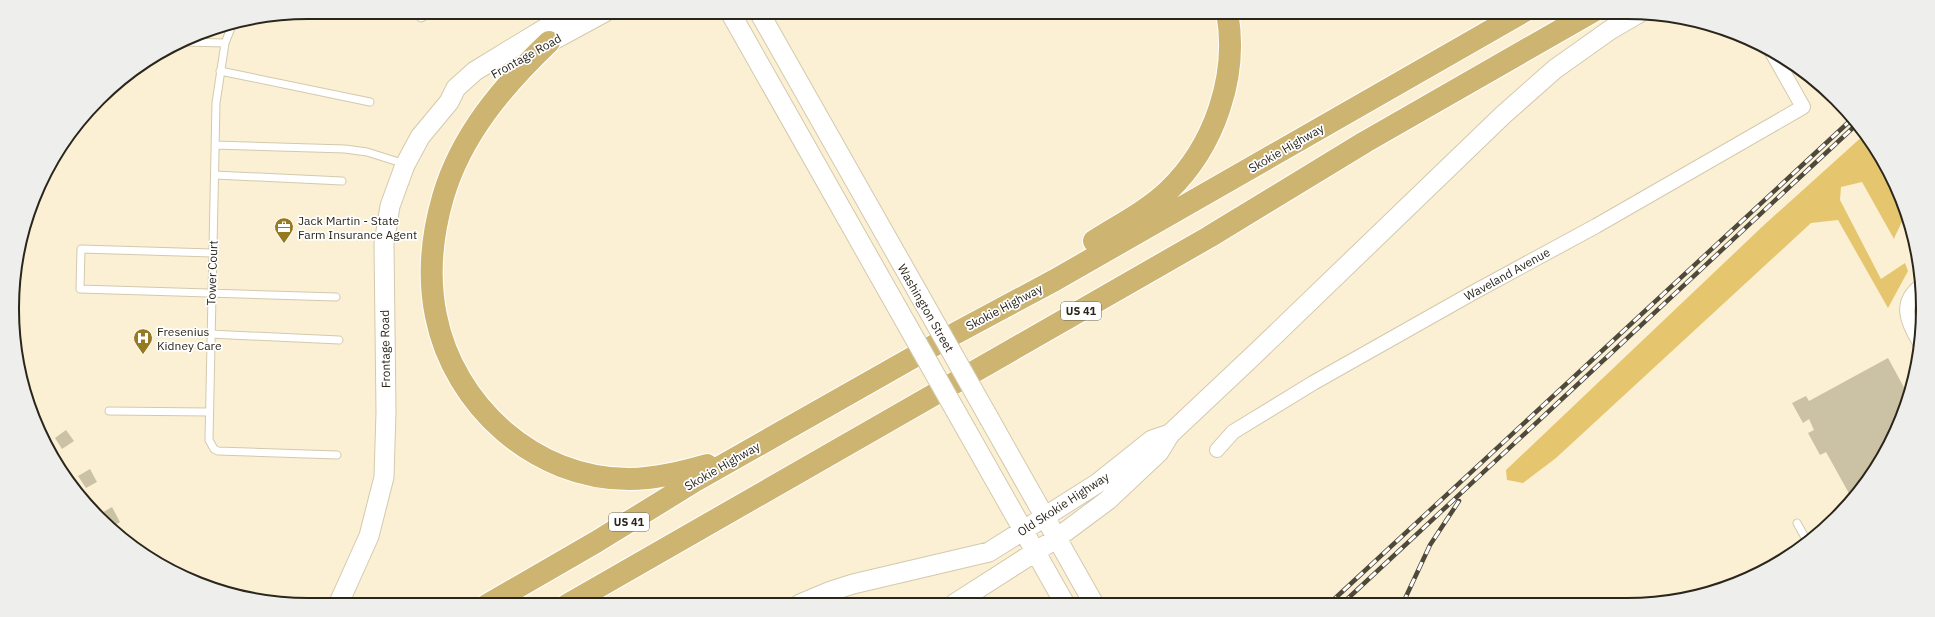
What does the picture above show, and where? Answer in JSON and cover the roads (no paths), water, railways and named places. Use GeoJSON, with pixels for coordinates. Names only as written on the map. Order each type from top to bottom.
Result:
{"type":"FeatureCollection","features":[{"type":"Feature","properties":{"kind":"highway"},"geometry":{"type":"LineString","coordinates":[[956,333],[1052,268],[1150,206],[1168,191],[1187,170],[1202,148],[1214,122],[1223,95],[1229,59],[1227,19]]}},
{"type":"Feature","properties":{"kind":"highway","name":"Skokie Highway"},"geometry":{"type":"LineString","coordinates":[[499,598],[596,542],[695,481],[956,333],[1069,272],[1511,19]]}},
{"type":"Feature","properties":{"kind":"highway","name":"US 41"},"geometry":{"type":"LineString","coordinates":[[577,598],[1202,241],[1365,142],[1580,19]]}},
{"type":"Feature","properties":{"kind":"highway"},"geometry":{"type":"LineString","coordinates":[[549,42],[506,87],[485,112],[471,132],[456,161],[444,195],[434,243],[432,275],[436,315],[446,352],[455,371],[466,390],[483,412],[514,441],[558,465],[593,475],[628,479],[674,474],[713,463],[771,439]]}},
{"type":"Feature","properties":{"kind":"main road","name":"Frontage Road"},"geometry":{"type":"LineString","coordinates":[[341,598],[369,536],[384,478],[386,412],[384,244],[390,206],[405,164],[420,137],[449,102],[456,88],[475,71],[560,19]]}},
{"type":"Feature","properties":{"kind":"main road","name":"Frontage Road"},"geometry":{"type":"LineString","coordinates":[[449,102],[459,101],[476,85],[500,69],[592,19]]}},
{"type":"Feature","properties":{"kind":"main road","name":"Washington Street"},"geometry":{"type":"LineString","coordinates":[[734,19],[1062,598]]}},
{"type":"Feature","properties":{"kind":"main road","name":"Washington Street"},"geometry":{"type":"LineString","coordinates":[[762,19],[1091,598]]}},
{"type":"Feature","properties":{"kind":"main road"},"geometry":{"type":"LineString","coordinates":[[1170,434],[1503,115],[1555,68],[1610,30],[1629,19]]}},
{"type":"Feature","properties":{"kind":"main road","name":"Old Skokie Highway"},"geometry":{"type":"LineString","coordinates":[[814,598],[853,584],[989,552],[1098,483],[1152,440],[1170,434]]}},
{"type":"Feature","properties":{"kind":"main road","name":"Old Skokie Highway"},"geometry":{"type":"LineString","coordinates":[[1057,538],[1108,500],[1159,452],[1170,434]]}},
{"type":"Feature","properties":{"kind":"main road"},"geometry":{"type":"LineString","coordinates":[[963,598],[1057,538]]}},
{"type":"Feature","properties":{"kind":"street","name":"Waveland Avenue"},"geometry":{"type":"LineString","coordinates":[[1217,450],[1232,432],[1313,383],[1476,291],[1603,222],[1803,107],[1778,62]]}},
{"type":"Feature","properties":{"kind":"street"},"geometry":{"type":"LineString","coordinates":[[1915,291],[1911,294],[1907,310],[1908,323],[1915,334]]}},
{"type":"Feature","properties":{"kind":"lane","name":"Tower Court"},"geometry":{"type":"LineString","coordinates":[[230,30],[225,43],[216,103],[210,334],[209,440],[214,449],[218,451],[337,455]]}},
{"type":"Feature","properties":{"kind":"lane"},"geometry":{"type":"LineString","coordinates":[[195,42],[225,43]]}},
{"type":"Feature","properties":{"kind":"lane"},"geometry":{"type":"LineString","coordinates":[[220,70],[370,102]]}},
{"type":"Feature","properties":{"kind":"lane"},"geometry":{"type":"LineString","coordinates":[[215,145],[345,149],[367,152],[405,164]]}},
{"type":"Feature","properties":{"kind":"lane"},"geometry":{"type":"LineString","coordinates":[[215,175],[342,181]]}},
{"type":"Feature","properties":{"kind":"lane"},"geometry":{"type":"LineString","coordinates":[[212,253],[81,249],[80,289],[336,297]]}},
{"type":"Feature","properties":{"kind":"lane"},"geometry":{"type":"LineString","coordinates":[[210,334],[339,340]]}},
{"type":"Feature","properties":{"kind":"lane"},"geometry":{"type":"LineString","coordinates":[[109,411],[209,412]]}},
{"type":"Feature","properties":{"kind":"lane"},"geometry":{"type":"LineString","coordinates":[[1797,523],[1805,537]]}},
{"type":"Feature","properties":{"kind":"railway"},"geometry":{"type":"LineString","coordinates":[[1335,598],[1848,123]]}},
{"type":"Feature","properties":{"kind":"railway"},"geometry":{"type":"LineString","coordinates":[[1348,598],[1853,128]]}},
{"type":"Feature","properties":{"kind":"railway"},"geometry":{"type":"LineString","coordinates":[[1405,598],[1430,545],[1459,501]]}},
{"type":"Feature","properties":{"kind":"place","name":"Jack Martin - State Farm Insurance Agent"},"geometry":{"type":"Point","coordinates":[284,244]}},
{"type":"Feature","properties":{"kind":"place","name":"Fresenius Kidney Care"},"geometry":{"type":"Point","coordinates":[143,355]}}]}
